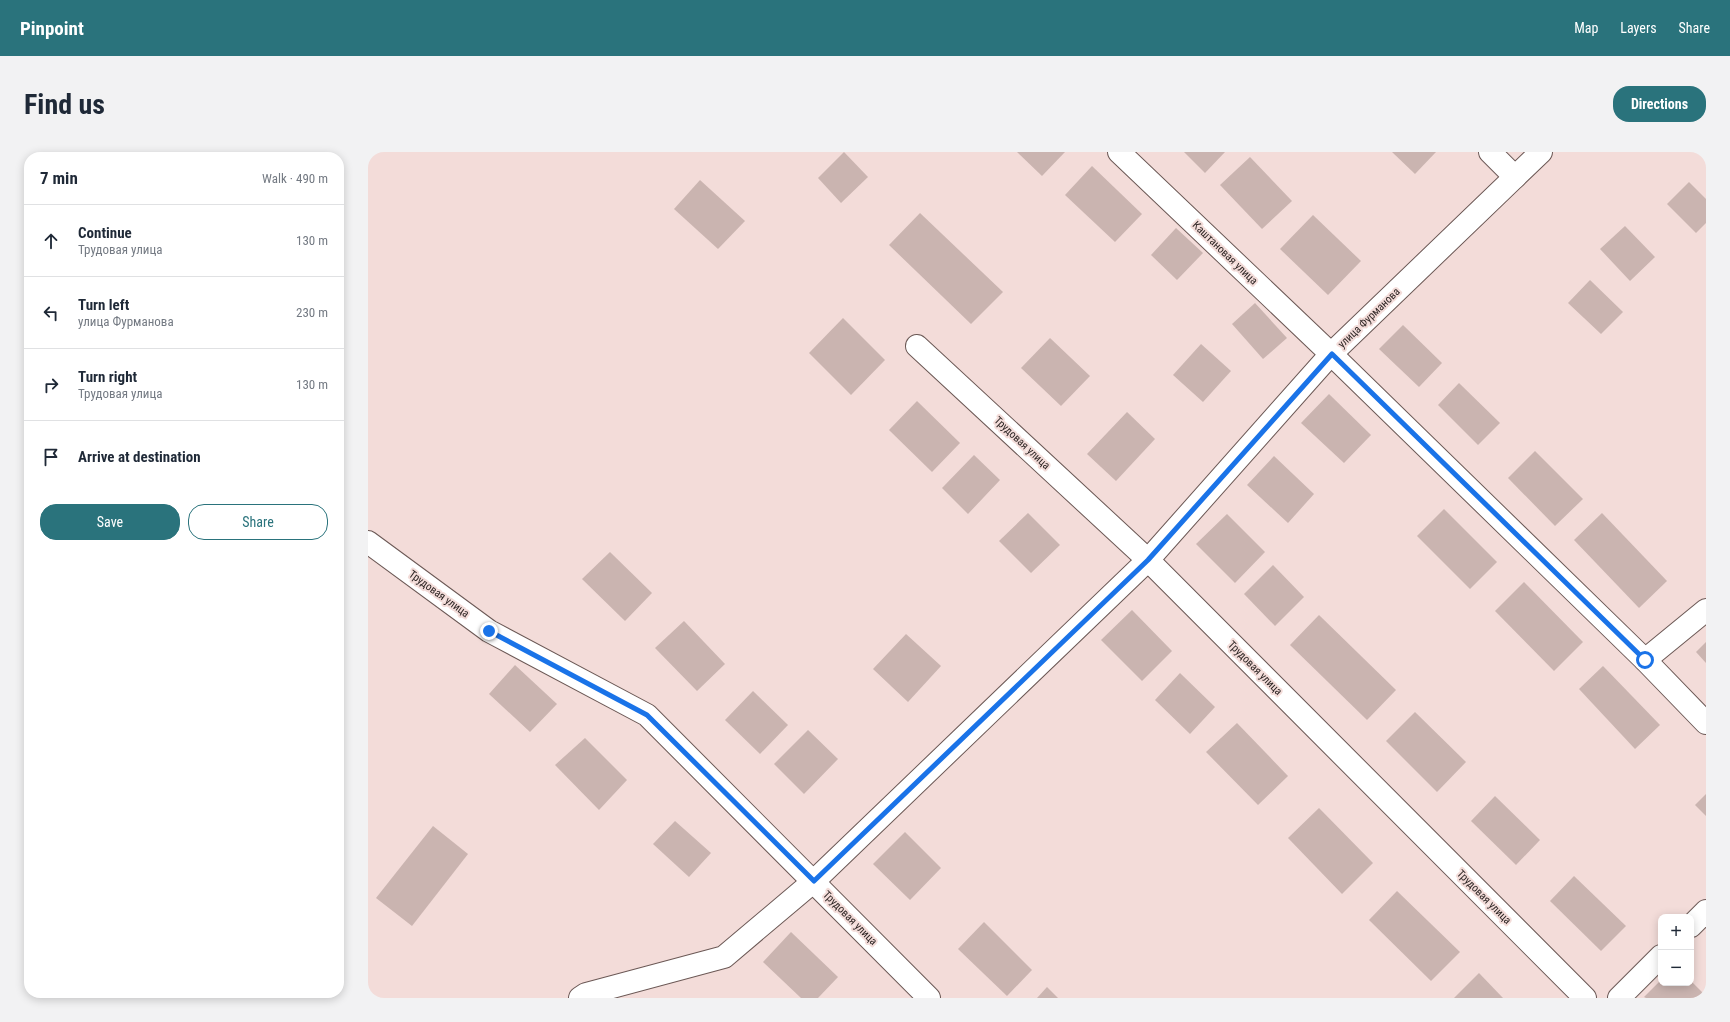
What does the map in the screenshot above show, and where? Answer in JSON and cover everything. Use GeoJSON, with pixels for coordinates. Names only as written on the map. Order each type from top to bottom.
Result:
{"type":"FeatureCollection","features":[{"type":"Feature","properties":{"kind":"street","name":"Каштановая улица"},"geometry":{"type":"LineString","coordinates":[[1119,152],[1332,354]]}},
{"type":"Feature","properties":{"kind":"street"},"geometry":{"type":"LineString","coordinates":[[1490,152],[1515,177]]}},
{"type":"Feature","properties":{"kind":"street","name":"улица Фурманова"},"geometry":{"type":"LineString","coordinates":[[580,998],[586,994],[630,991],[724,957],[814,881],[1148,560],[1332,354],[1541,152]]}},
{"type":"Feature","properties":{"kind":"street","name":"Трудовая улица"},"geometry":{"type":"LineString","coordinates":[[917,346],[1148,560],[1585,998]]}},
{"type":"Feature","properties":{"kind":"street"},"geometry":{"type":"LineString","coordinates":[[1332,354],[1645,660],[1706,723]]}},
{"type":"Feature","properties":{"kind":"street","name":"Трудовая улица"},"geometry":{"type":"LineString","coordinates":[[368,542],[489,631],[647,715],[929,998]]}},
{"type":"Feature","properties":{"kind":"street"},"geometry":{"type":"LineString","coordinates":[[1645,660],[1706,610]]}},
{"type":"Feature","properties":{"kind":"street"},"geometry":{"type":"LineString","coordinates":[[1694,923],[1706,911]]}},
{"type":"Feature","properties":{"kind":"street"},"geometry":{"type":"LineString","coordinates":[[1619,998],[1658,959]]}},
{"type":"Feature","properties":{"kind":"building"},"geometry":{"type":"Polygon","coordinates":[[[844,152],[868,177],[841,203],[818,178],[844,152]]]}},
{"type":"Feature","properties":{"kind":"building"},"geometry":{"type":"Polygon","coordinates":[[[1017,152],[1065,152],[1042,176],[1017,152]]]}},
{"type":"Feature","properties":{"kind":"building"},"geometry":{"type":"Polygon","coordinates":[[[1184,152],[1225,152],[1205,173],[1184,152]]]}},
{"type":"Feature","properties":{"kind":"building"},"geometry":{"type":"Polygon","coordinates":[[[1392,152],[1436,152],[1415,174],[1392,152]]]}},
{"type":"Feature","properties":{"kind":"building"},"geometry":{"type":"Polygon","coordinates":[[[1250,157],[1292,201],[1262,229],[1220,185],[1250,157]]]}},
{"type":"Feature","properties":{"kind":"building"},"geometry":{"type":"Polygon","coordinates":[[[1092,166],[1142,214],[1115,242],[1065,195],[1092,166]]]}},
{"type":"Feature","properties":{"kind":"building"},"geometry":{"type":"Polygon","coordinates":[[[700,180],[745,221],[718,249],[674,209],[700,180]]]}},
{"type":"Feature","properties":{"kind":"building"},"geometry":{"type":"Polygon","coordinates":[[[1689,182],[1706,199],[1706,223],[1696,233],[1667,204],[1689,182]]]}},
{"type":"Feature","properties":{"kind":"building"},"geometry":{"type":"Polygon","coordinates":[[[920,213],[1003,292],[971,324],[889,245],[920,213]]]}},
{"type":"Feature","properties":{"kind":"building"},"geometry":{"type":"Polygon","coordinates":[[[1313,215],[1361,261],[1328,295],[1280,249],[1313,215]]]}},
{"type":"Feature","properties":{"kind":"building"},"geometry":{"type":"Polygon","coordinates":[[[1625,226],[1655,257],[1630,281],[1600,249],[1625,226]]]}},
{"type":"Feature","properties":{"kind":"building"},"geometry":{"type":"Polygon","coordinates":[[[1176,228],[1203,253],[1177,280],[1151,255],[1176,228]]]}},
{"type":"Feature","properties":{"kind":"building"},"geometry":{"type":"Polygon","coordinates":[[[1590,280],[1623,312],[1601,334],[1568,303],[1590,280]]]}},
{"type":"Feature","properties":{"kind":"building"},"geometry":{"type":"Polygon","coordinates":[[[1255,303],[1287,338],[1263,359],[1232,324],[1255,303]]]}},
{"type":"Feature","properties":{"kind":"building"},"geometry":{"type":"Polygon","coordinates":[[[843,318],[885,360],[851,395],[809,353],[843,318]]]}},
{"type":"Feature","properties":{"kind":"building"},"geometry":{"type":"Polygon","coordinates":[[[1403,325],[1442,363],[1419,387],[1379,349],[1403,325]]]}},
{"type":"Feature","properties":{"kind":"building"},"geometry":{"type":"Polygon","coordinates":[[[1050,338],[1090,376],[1061,406],[1021,368],[1050,338]]]}},
{"type":"Feature","properties":{"kind":"building"},"geometry":{"type":"Polygon","coordinates":[[[1201,344],[1231,371],[1203,402],[1173,375],[1201,344]]]}},
{"type":"Feature","properties":{"kind":"building"},"geometry":{"type":"Polygon","coordinates":[[[1459,383],[1500,423],[1478,445],[1438,405],[1459,383]]]}},
{"type":"Feature","properties":{"kind":"building"},"geometry":{"type":"Polygon","coordinates":[[[1329,394],[1371,435],[1344,463],[1301,423],[1329,394]]]}},
{"type":"Feature","properties":{"kind":"building"},"geometry":{"type":"Polygon","coordinates":[[[917,401],[960,443],[932,472],[889,430],[917,401]]]}},
{"type":"Feature","properties":{"kind":"building"},"geometry":{"type":"Polygon","coordinates":[[[1127,412],[1155,439],[1116,481],[1087,454],[1127,412]]]}},
{"type":"Feature","properties":{"kind":"building"},"geometry":{"type":"Polygon","coordinates":[[[1535,451],[1583,499],[1555,526],[1508,478],[1535,451]]]}},
{"type":"Feature","properties":{"kind":"building"},"geometry":{"type":"Polygon","coordinates":[[[974,455],[1000,480],[968,514],[942,488],[974,455]]]}},
{"type":"Feature","properties":{"kind":"building"},"geometry":{"type":"Polygon","coordinates":[[[1274,456],[1314,494],[1288,523],[1247,485],[1274,456]]]}},
{"type":"Feature","properties":{"kind":"building"},"geometry":{"type":"Polygon","coordinates":[[[1444,509],[1497,562],[1470,589],[1417,536],[1444,509]]]}},
{"type":"Feature","properties":{"kind":"building"},"geometry":{"type":"Polygon","coordinates":[[[1028,513],[1060,545],[1031,573],[999,541],[1028,513]]]}},
{"type":"Feature","properties":{"kind":"building"},"geometry":{"type":"Polygon","coordinates":[[[1602,513],[1667,581],[1639,608],[1574,540],[1602,513]]]}},
{"type":"Feature","properties":{"kind":"building"},"geometry":{"type":"Polygon","coordinates":[[[1227,514],[1265,552],[1235,583],[1196,544],[1227,514]]]}},
{"type":"Feature","properties":{"kind":"building"},"geometry":{"type":"Polygon","coordinates":[[[610,552],[652,593],[625,621],[582,579],[610,552]]]}},
{"type":"Feature","properties":{"kind":"building"},"geometry":{"type":"Polygon","coordinates":[[[1273,565],[1304,597],[1275,626],[1244,594],[1273,565]]]}},
{"type":"Feature","properties":{"kind":"building"},"geometry":{"type":"Polygon","coordinates":[[[1524,582],[1583,642],[1554,671],[1495,611],[1524,582]]]}},
{"type":"Feature","properties":{"kind":"building"},"geometry":{"type":"Polygon","coordinates":[[[1132,610],[1172,651],[1142,681],[1101,640],[1132,610]]]}},
{"type":"Feature","properties":{"kind":"building"},"geometry":{"type":"Polygon","coordinates":[[[1319,615],[1396,690],[1367,720],[1290,645],[1319,615]]]}},
{"type":"Feature","properties":{"kind":"building"},"geometry":{"type":"Polygon","coordinates":[[[684,621],[725,664],[697,691],[655,648],[684,621]]]}},
{"type":"Feature","properties":{"kind":"building"},"geometry":{"type":"Polygon","coordinates":[[[906,634],[941,666],[908,702],[873,669],[906,634]]]}},
{"type":"Feature","properties":{"kind":"building"},"geometry":{"type":"Polygon","coordinates":[[[1706,642],[1706,663],[1696,652],[1706,642]]]}},
{"type":"Feature","properties":{"kind":"building"},"geometry":{"type":"Polygon","coordinates":[[[515,665],[557,704],[530,732],[489,694],[515,665]]]}},
{"type":"Feature","properties":{"kind":"building"},"geometry":{"type":"Polygon","coordinates":[[[1603,666],[1660,725],[1635,749],[1579,689],[1603,666]]]}},
{"type":"Feature","properties":{"kind":"building"},"geometry":{"type":"Polygon","coordinates":[[[1180,673],[1215,707],[1190,734],[1155,700],[1180,673]]]}},
{"type":"Feature","properties":{"kind":"building"},"geometry":{"type":"Polygon","coordinates":[[[753,691],[788,725],[760,754],[725,720],[753,691]]]}},
{"type":"Feature","properties":{"kind":"building"},"geometry":{"type":"Polygon","coordinates":[[[1415,712],[1466,762],[1437,792],[1386,741],[1415,712]]]}},
{"type":"Feature","properties":{"kind":"building"},"geometry":{"type":"Polygon","coordinates":[[[1237,723],[1288,776],[1258,805],[1206,752],[1237,723]]]}},
{"type":"Feature","properties":{"kind":"building"},"geometry":{"type":"Polygon","coordinates":[[[808,730],[838,759],[804,794],[774,764],[808,730]]]}},
{"type":"Feature","properties":{"kind":"building"},"geometry":{"type":"Polygon","coordinates":[[[585,738],[627,780],[599,810],[555,765],[585,738]]]}},
{"type":"Feature","properties":{"kind":"building"},"geometry":{"type":"Polygon","coordinates":[[[1706,794],[1706,816],[1695,805],[1706,794]]]}},
{"type":"Feature","properties":{"kind":"building"},"geometry":{"type":"Polygon","coordinates":[[[1495,796],[1540,840],[1516,865],[1471,821],[1495,796]]]}},
{"type":"Feature","properties":{"kind":"building"},"geometry":{"type":"Polygon","coordinates":[[[1319,808],[1373,863],[1342,894],[1288,838],[1319,808]]]}},
{"type":"Feature","properties":{"kind":"building"},"geometry":{"type":"Polygon","coordinates":[[[675,821],[711,853],[689,877],[653,844],[675,821]]]}},
{"type":"Feature","properties":{"kind":"building"},"geometry":{"type":"Polygon","coordinates":[[[433,826],[468,854],[412,926],[376,898],[433,826]]]}},
{"type":"Feature","properties":{"kind":"building"},"geometry":{"type":"Polygon","coordinates":[[[905,832],[941,868],[910,900],[873,864],[905,832]]]}},
{"type":"Feature","properties":{"kind":"building"},"geometry":{"type":"Polygon","coordinates":[[[1574,876],[1626,926],[1601,951],[1550,901],[1574,876]]]}},
{"type":"Feature","properties":{"kind":"building"},"geometry":{"type":"Polygon","coordinates":[[[1397,891],[1460,952],[1431,981],[1369,920],[1397,891]]]}},
{"type":"Feature","properties":{"kind":"building"},"geometry":{"type":"Polygon","coordinates":[[[984,922],[1032,970],[1007,996],[958,949],[984,922]]]}},
{"type":"Feature","properties":{"kind":"building"},"geometry":{"type":"Polygon","coordinates":[[[791,932],[838,977],[818,998],[801,998],[763,962],[791,932]]]}},
{"type":"Feature","properties":{"kind":"building"},"geometry":{"type":"Polygon","coordinates":[[[1479,973],[1503,998],[1454,998],[1479,973]]]}},
{"type":"Feature","properties":{"kind":"building"},"geometry":{"type":"Polygon","coordinates":[[[1658,983],[1658,986],[1694,986],[1694,984],[1706,996],[1706,998],[1646,998],[1644,997],[1658,983]]]}},
{"type":"Feature","properties":{"kind":"building"},"geometry":{"type":"Polygon","coordinates":[[[1047,987],[1058,998],[1037,998],[1047,987]]]}},
{"type":"Feature","properties":{"kind":"route"},"geometry":{"type":"LineString","coordinates":[[489,631],[647,715],[814,881],[1148,560],[1332,354],[1645,660]]}}]}
